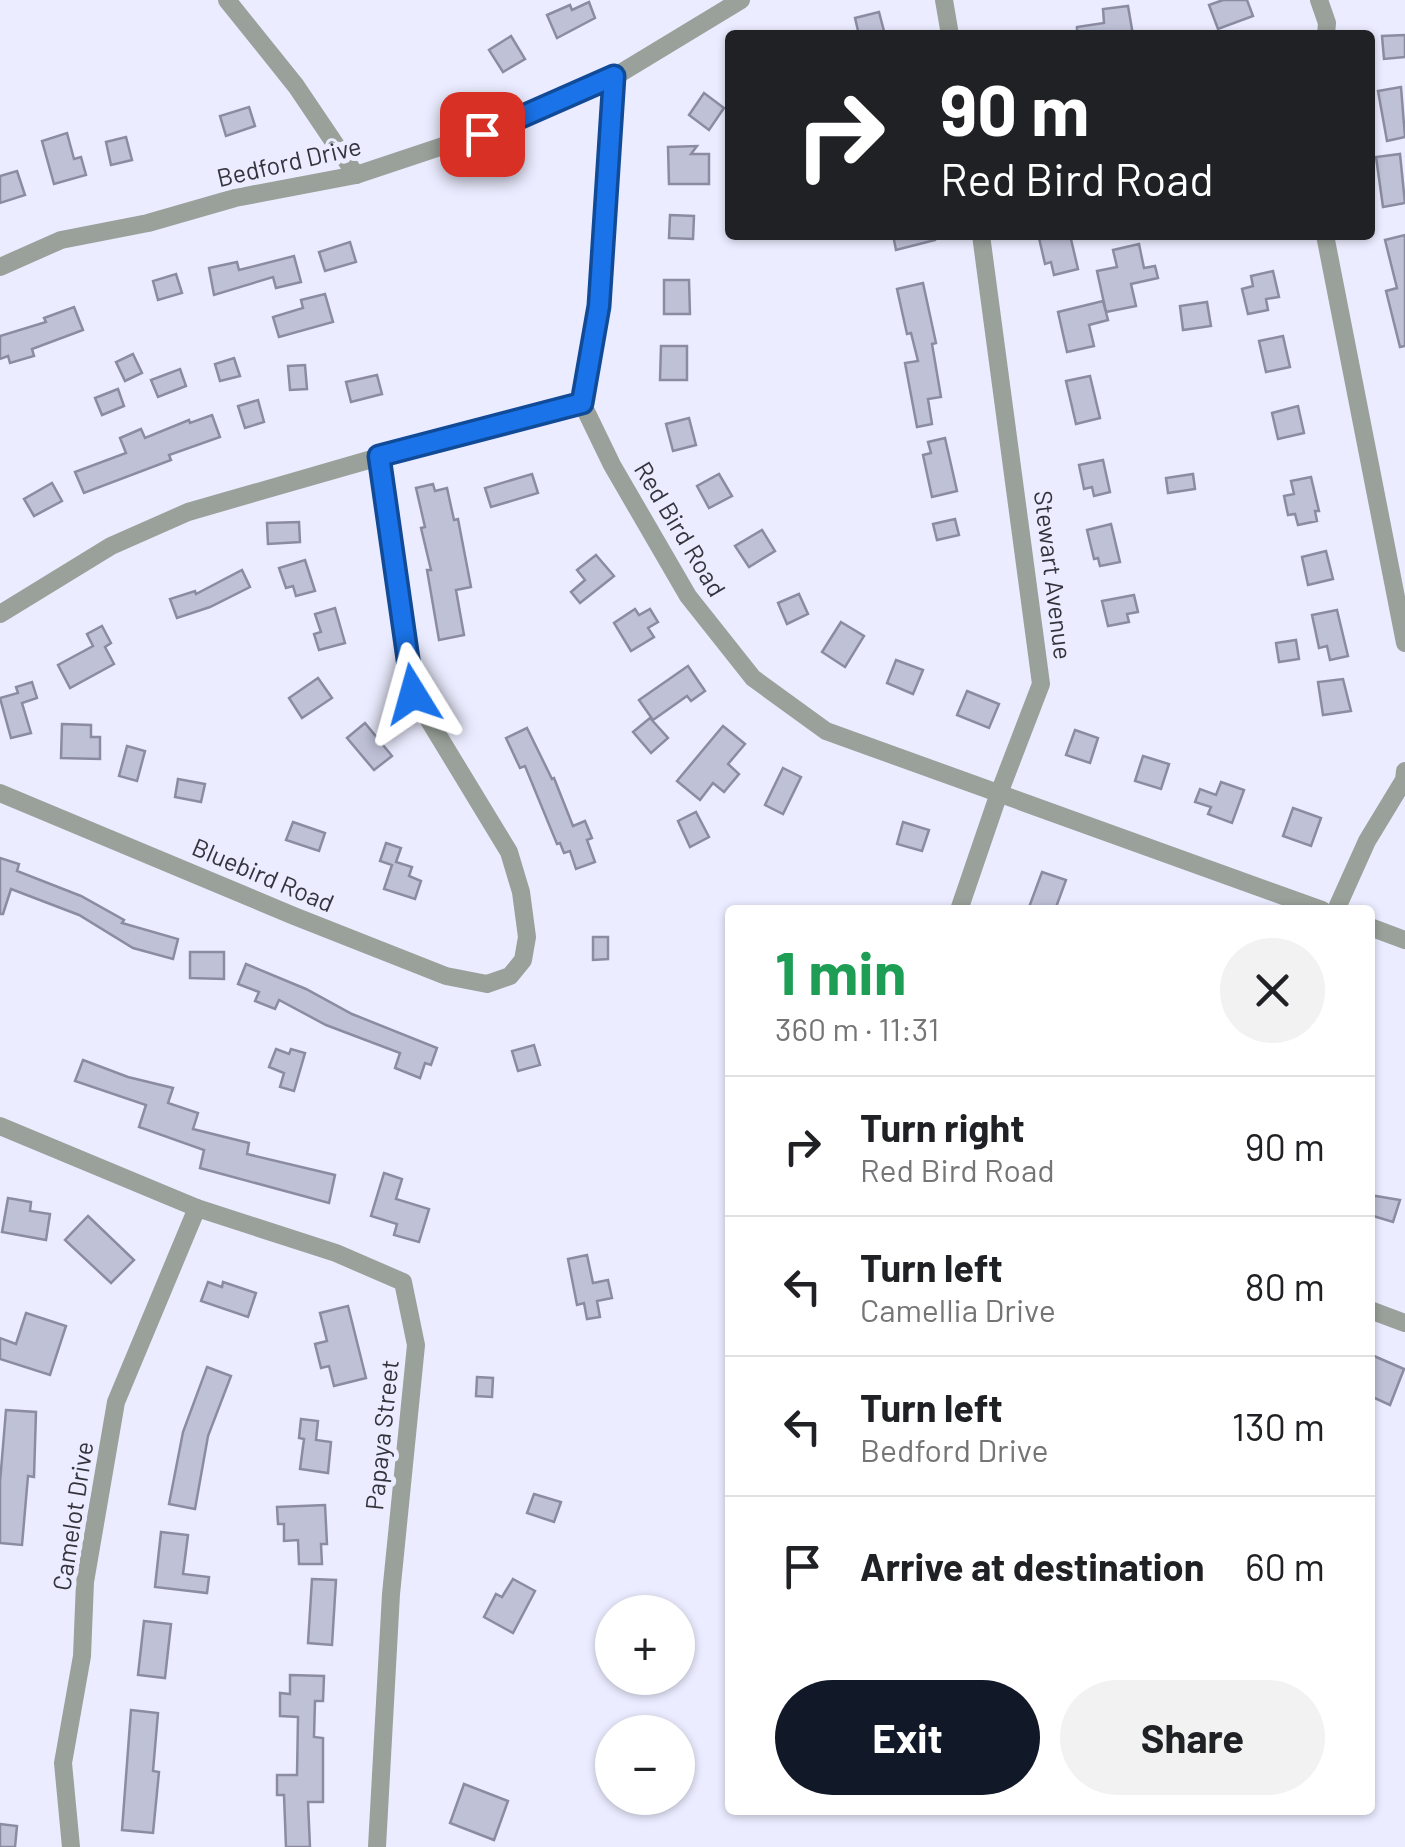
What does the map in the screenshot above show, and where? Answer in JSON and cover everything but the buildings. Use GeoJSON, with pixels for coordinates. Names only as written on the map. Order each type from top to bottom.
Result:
{"type":"FeatureCollection","features":[{"type":"Feature","properties":{"kind":"street"},"geometry":{"type":"LineString","coordinates":[[227,0],[296,86],[356,175]]}},
{"type":"Feature","properties":{"kind":"street","name":"Bedford Drive"},"geometry":{"type":"LineString","coordinates":[[0,268],[61,240],[148,223],[236,198],[356,175],[482,134],[614,76],[740,0]]}},
{"type":"Feature","properties":{"kind":"street"},"geometry":{"type":"LineString","coordinates":[[944,0],[949,30]]}},
{"type":"Feature","properties":{"kind":"street"},"geometry":{"type":"LineString","coordinates":[[1320,0],[1326,30]]}},
{"type":"Feature","properties":{"kind":"street"},"geometry":{"type":"LineString","coordinates":[[0,614],[111,546],[188,512],[379,456],[582,403],[599,306],[614,76]]}},
{"type":"Feature","properties":{"kind":"street","name":"Stewart Avenue"},"geometry":{"type":"LineString","coordinates":[[961,905],[1041,684],[983,240]]}},
{"type":"Feature","properties":{"kind":"street"},"geometry":{"type":"LineString","coordinates":[[1325,240],[1405,643]]}},
{"type":"Feature","properties":{"kind":"street","name":"Red Bird Road"},"geometry":{"type":"LineString","coordinates":[[582,403],[612,465],[688,596],[752,678],[826,731],[1308,905]]}},
{"type":"Feature","properties":{"kind":"street","name":"Bluebird Road"},"geometry":{"type":"LineString","coordinates":[[0,793],[446,976],[487,984],[510,976],[523,960],[527,937],[522,892],[509,852],[413,694],[379,456]]}},
{"type":"Feature","properties":{"kind":"street"},"geometry":{"type":"LineString","coordinates":[[1338,905],[1367,841],[1404,780],[1405,771]]}},
{"type":"Feature","properties":{"kind":"street"},"geometry":{"type":"LineString","coordinates":[[1375,929],[1405,940]]}},
{"type":"Feature","properties":{"kind":"street","name":"Papaya Street"},"geometry":{"type":"LineString","coordinates":[[0,1126],[197,1208],[336,1253],[403,1282],[416,1345],[391,1594],[376,1847]]}},
{"type":"Feature","properties":{"kind":"street","name":"Camelot Drive"},"geometry":{"type":"LineString","coordinates":[[71,1847],[63,1763],[82,1656],[85,1582],[116,1402],[197,1208]]}},
{"type":"Feature","properties":{"kind":"street"},"geometry":{"type":"LineString","coordinates":[[1375,1312],[1405,1323]]}},
{"type":"Feature","properties":{"kind":"route"},"geometry":{"type":"LineString","coordinates":[[413,694],[379,456],[582,403],[599,306],[614,76],[482,134]]}}]}
